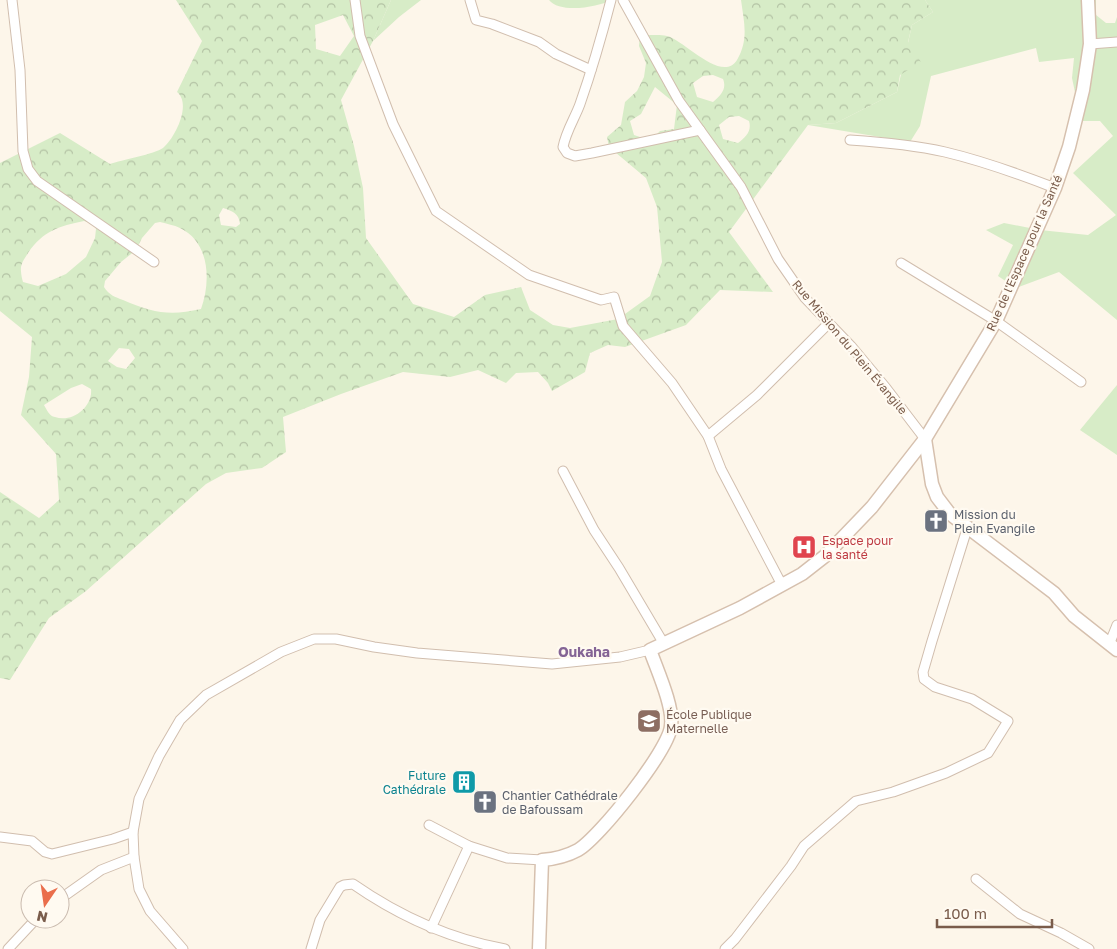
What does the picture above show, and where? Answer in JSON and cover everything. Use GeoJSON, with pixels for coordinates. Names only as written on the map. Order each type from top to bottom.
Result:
{"type":"FeatureCollection","features":[{"type":"Feature","properties":{"kind":"street"},"geometry":{"type":"LineString","coordinates":[[12,0],[20,70],[22,137],[28,169],[37,180],[154,262]]}},
{"type":"Feature","properties":{"kind":"street"},"geometry":{"type":"LineString","coordinates":[[355,0],[360,36],[393,124],[436,210],[529,275],[601,300],[614,297],[623,326],[672,383],[708,436],[721,469],[782,586]]}},
{"type":"Feature","properties":{"kind":"street"},"geometry":{"type":"LineString","coordinates":[[470,0],[476,20],[539,42],[556,54],[591,70]]}},
{"type":"Feature","properties":{"kind":"street"},"geometry":{"type":"LineString","coordinates":[[611,0],[579,106],[564,138],[563,147],[567,153],[575,156],[700,130]]}},
{"type":"Feature","properties":{"kind":"street","name":"Rue Mission du Plein Évangile"},"geometry":{"type":"LineString","coordinates":[[623,0],[679,101],[740,187],[778,259],[805,298],[886,388],[925,439],[929,467],[937,497],[950,514],[1054,593],[1074,616],[1113,647]]}},
{"type":"Feature","properties":{"kind":"street","name":"Rue de l'Espace pour la Santé"},"geometry":{"type":"LineString","coordinates":[[650,650],[740,608],[802,574],[825,556],[872,506],[925,439],[996,321],[1055,188],[1069,147],[1084,90],[1090,44],[1088,0]]}},
{"type":"Feature","properties":{"kind":"street"},"geometry":{"type":"LineString","coordinates":[[1090,44],[1117,42]]}},
{"type":"Feature","properties":{"kind":"street"},"geometry":{"type":"LineString","coordinates":[[850,140],[944,152],[1012,171],[1055,188]]}},
{"type":"Feature","properties":{"kind":"street"},"geometry":{"type":"LineString","coordinates":[[901,263],[996,321],[1081,382]]}},
{"type":"Feature","properties":{"kind":"street"},"geometry":{"type":"LineString","coordinates":[[708,436],[757,395],[829,323]]}},
{"type":"Feature","properties":{"kind":"street"},"geometry":{"type":"LineString","coordinates":[[563,471],[594,530],[664,644]]}},
{"type":"Feature","properties":{"kind":"street"},"geometry":{"type":"LineString","coordinates":[[726,949],[791,866],[804,846],[856,801],[893,792],[946,773],[988,753],[1008,721],[972,699],[935,687],[924,680],[923,672],[967,528]]}},
{"type":"Feature","properties":{"kind":"street"},"geometry":{"type":"LineString","coordinates":[[1113,647],[1117,625]]}},
{"type":"Feature","properties":{"kind":"street"},"geometry":{"type":"LineString","coordinates":[[183,949],[150,912],[139,889],[134,858],[133,832],[138,799],[155,764],[180,720],[206,695],[254,666],[297,644],[314,639],[336,639],[417,653],[552,664],[620,657],[650,650],[671,712],[671,728],[649,769],[606,824],[579,849],[557,858],[542,860],[508,858],[469,846],[429,825]]}},
{"type":"Feature","properties":{"kind":"street"},"geometry":{"type":"LineString","coordinates":[[0,837],[32,841],[45,852],[52,854],[113,839],[133,832]]}},
{"type":"Feature","properties":{"kind":"street"},"geometry":{"type":"LineString","coordinates":[[431,928],[469,846]]}},
{"type":"Feature","properties":{"kind":"street"},"geometry":{"type":"LineString","coordinates":[[70,892],[101,870],[134,858]]}},
{"type":"Feature","properties":{"kind":"street"},"geometry":{"type":"LineString","coordinates":[[538,949],[542,860]]}},
{"type":"Feature","properties":{"kind":"street"},"geometry":{"type":"LineString","coordinates":[[976,879],[1020,914],[1061,932],[1089,949]]}},
{"type":"Feature","properties":{"kind":"street"},"geometry":{"type":"LineString","coordinates":[[311,949],[323,915],[340,887],[347,884],[353,884],[401,915],[431,928],[473,942],[505,949]]}},
{"type":"Feature","properties":{"kind":"street"},"geometry":{"type":"LineString","coordinates":[[8,949],[27,929]]}},
{"type":"Feature","properties":{"kind":"green space"},"geometry":{"type":"Polygon","coordinates":[[[176,0],[391,0],[373,41],[341,100],[363,188],[366,238],[413,304],[454,317],[485,295],[521,287],[530,310],[553,325],[570,328],[618,319],[650,296],[662,262],[657,207],[646,178],[609,147],[607,137],[621,125],[625,102],[637,91],[644,77],[646,63],[639,46],[640,35],[667,36],[703,59],[722,67],[730,66],[737,60],[743,45],[745,31],[741,0],[925,0],[933,12],[912,25],[908,42],[921,62],[900,75],[897,92],[836,123],[808,125],[729,232],[773,292],[720,290],[686,325],[625,347],[608,345],[590,353],[585,372],[552,391],[548,383],[538,372],[516,373],[506,383],[478,370],[450,377],[403,372],[283,417],[286,452],[262,468],[226,473],[206,484],[86,591],[49,618],[10,680],[0,678],[0,492],[39,518],[59,500],[56,454],[21,415],[29,377],[32,337],[0,311],[0,163],[60,133],[110,164],[163,148],[172,137],[180,121],[183,104],[177,92],[202,41],[176,0]],[[343,15],[315,25],[316,49],[340,56],[354,36],[343,15]],[[713,75],[703,76],[693,83],[697,97],[713,102],[724,89],[723,79],[713,75]],[[655,87],[641,114],[630,121],[634,135],[643,138],[656,135],[660,131],[674,129],[677,105],[655,87]],[[739,116],[729,117],[719,125],[723,139],[738,143],[746,136],[750,128],[749,121],[739,116]],[[223,208],[219,215],[221,225],[236,227],[240,224],[237,215],[223,208]],[[84,221],[52,231],[40,239],[34,246],[21,266],[23,282],[38,286],[66,274],[86,257],[95,238],[96,229],[94,224],[84,221]],[[160,222],[155,223],[142,238],[136,250],[121,262],[105,281],[104,287],[106,290],[117,298],[162,312],[171,313],[201,309],[206,287],[206,264],[197,243],[190,234],[173,225],[160,222]],[[119,348],[108,361],[117,367],[126,369],[135,358],[129,349],[119,348]],[[82,384],[71,388],[44,405],[50,414],[62,418],[74,416],[89,402],[91,389],[82,384]]]}},
{"type":"Feature","properties":{"kind":"green space"},"geometry":{"type":"Polygon","coordinates":[[[391,0],[421,0],[373,41],[391,0]]]}},
{"type":"Feature","properties":{"kind":"green space"},"geometry":{"type":"Polygon","coordinates":[[[549,0],[612,0],[589,7],[570,8],[554,4],[549,0]]]}},
{"type":"Feature","properties":{"kind":"green space"},"geometry":{"type":"Polygon","coordinates":[[[925,0],[1096,0],[1096,15],[1106,23],[1115,23],[1117,17],[1117,320],[1059,272],[1016,288],[998,276],[1013,245],[986,230],[1004,223],[1040,230],[1088,235],[1116,215],[1073,173],[1113,136],[1100,121],[1081,121],[1072,78],[1074,58],[1039,62],[1036,48],[931,76],[920,126],[910,142],[808,125],[836,123],[897,92],[912,25],[933,12],[925,0]]]}},
{"type":"Feature","properties":{"kind":"green space"},"geometry":{"type":"Polygon","coordinates":[[[1117,385],[1117,455],[1080,430],[1117,385]]]}},
{"type":"Feature","properties":{"kind":"place","name":"Mission du Plein Evangile"},"geometry":{"type":"Point","coordinates":[936,521]}},
{"type":"Feature","properties":{"kind":"place","name":"Espace pour la santé"},"geometry":{"type":"Point","coordinates":[804,547]}},
{"type":"Feature","properties":{"kind":"place","name":"École Publique Maternelle"},"geometry":{"type":"Point","coordinates":[649,721]}},
{"type":"Feature","properties":{"kind":"place","name":"Future Cathédrale"},"geometry":{"type":"Point","coordinates":[464,782]}},
{"type":"Feature","properties":{"kind":"place","name":"Chantier Cathédrale de Bafoussam"},"geometry":{"type":"Point","coordinates":[485,802]}},
{"type":"Feature","properties":{"kind":"district","name":"Oukaha"},"geometry":{"type":"Point","coordinates":[584,651]}}]}
